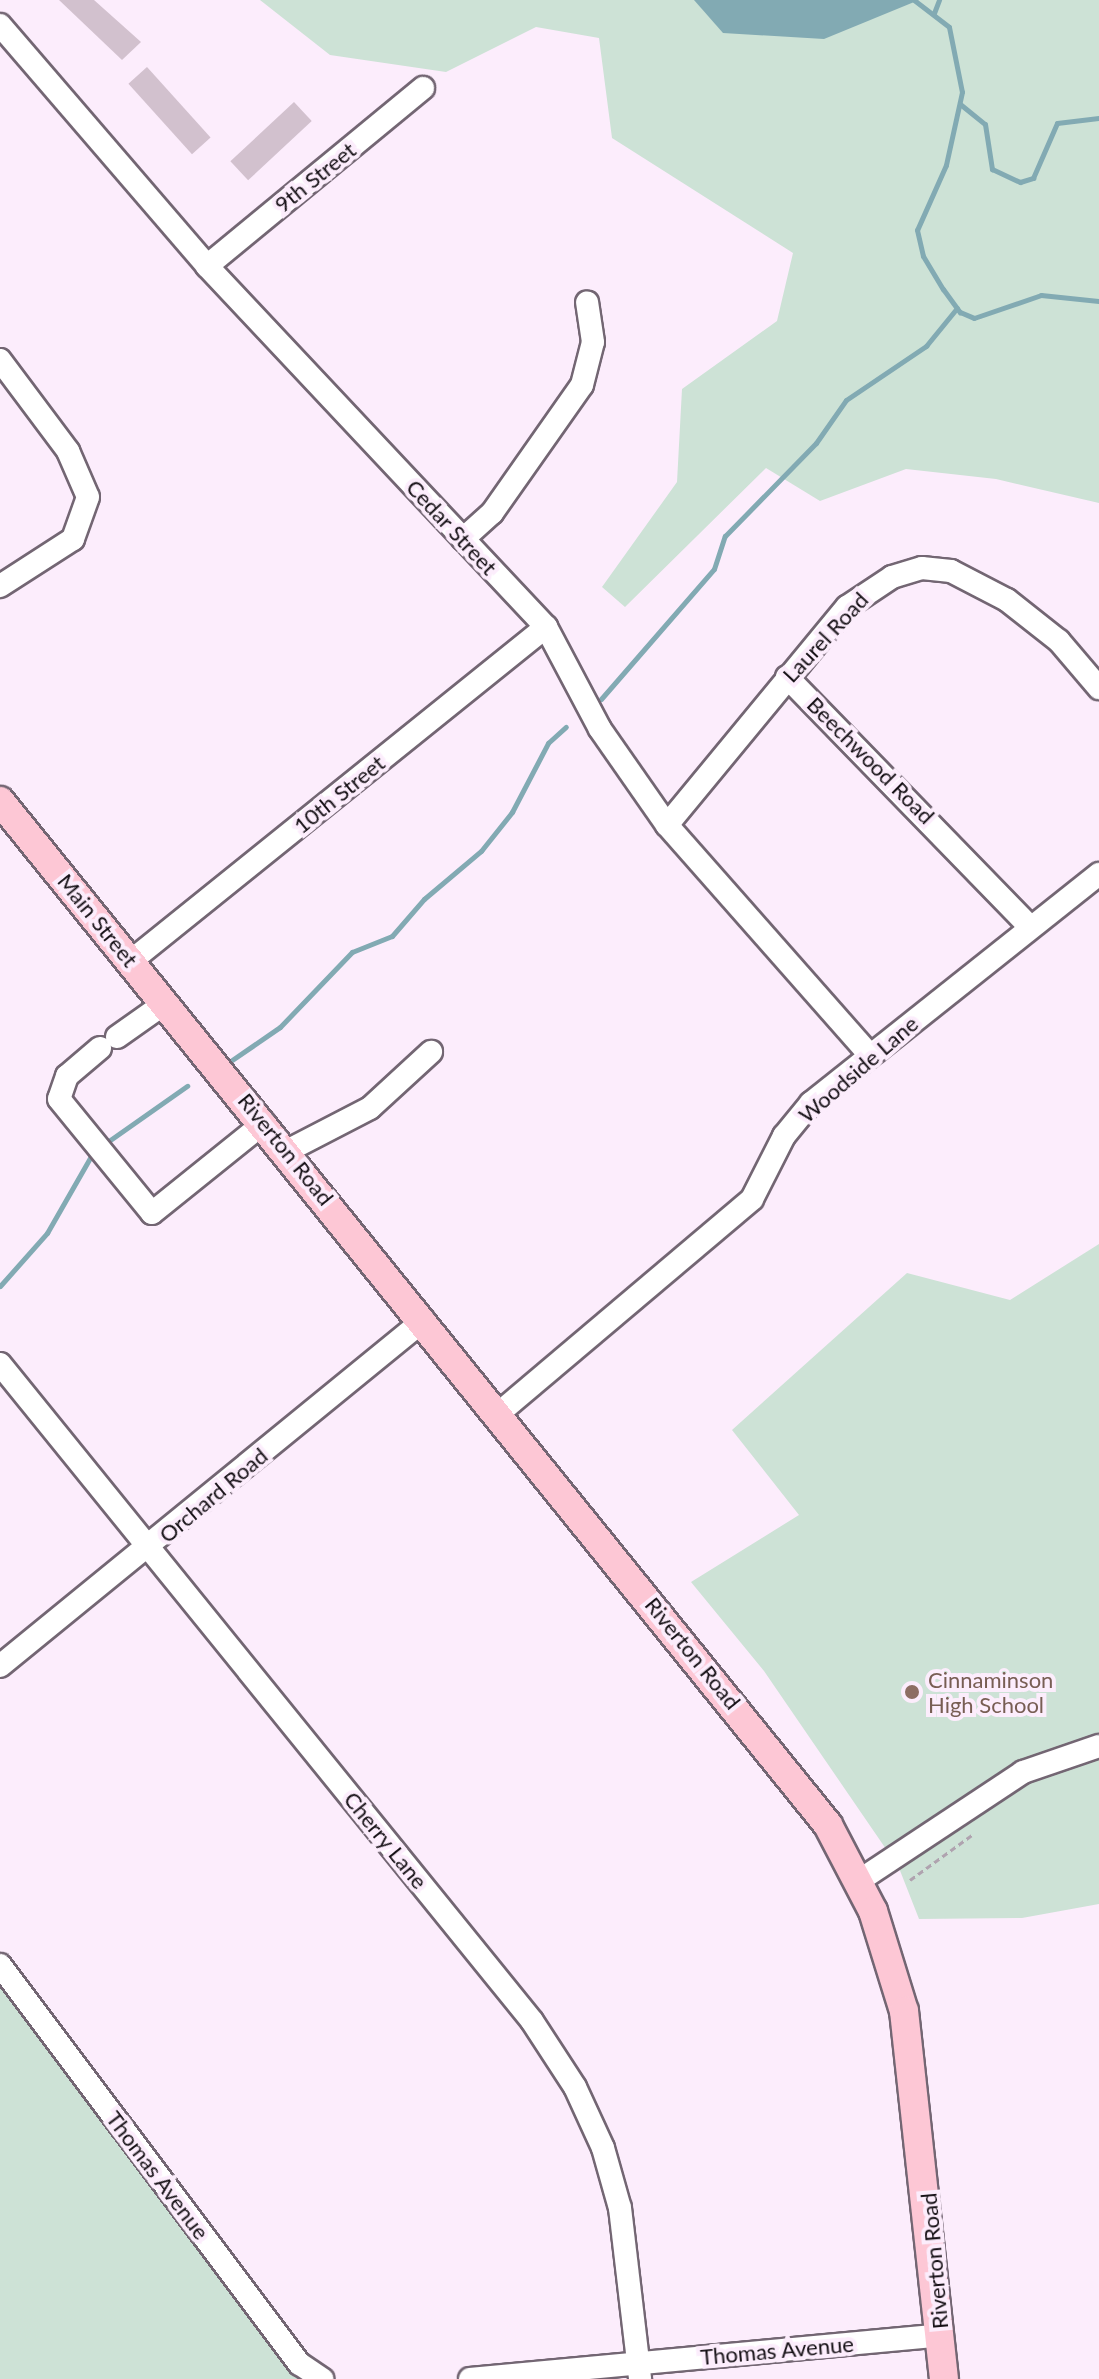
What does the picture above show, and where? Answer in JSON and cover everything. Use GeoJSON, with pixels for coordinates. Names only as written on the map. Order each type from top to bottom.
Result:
{"type":"FeatureCollection","features":[{"type":"Feature","properties":{"kind":"main road","name":"Main Street"},"geometry":{"type":"LineString","coordinates":[[0,801],[196,1039]]}},
{"type":"Feature","properties":{"kind":"main road","name":"Riverton Road"},"geometry":{"type":"LineString","coordinates":[[196,1039],[808,1799],[857,1882],[904,2011],[944,2379]]}},
{"type":"Feature","properties":{"kind":"street","name":"Cedar Street"},"geometry":{"type":"LineString","coordinates":[[0,25],[207,266],[546,627],[600,729],[667,825],[869,1054]]}},
{"type":"Feature","properties":{"kind":"street","name":"9th Street"},"geometry":{"type":"LineString","coordinates":[[207,266],[423,88]]}},
{"type":"Feature","properties":{"kind":"street"},"geometry":{"type":"LineString","coordinates":[[463,539],[492,513],[582,385],[593,342],[587,302]]}},
{"type":"Feature","properties":{"kind":"street"},"geometry":{"type":"LineString","coordinates":[[0,360],[68,451],[88,497],[73,539],[0,586]]}},
{"type":"Feature","properties":{"kind":"street","name":"Laurel Road"},"geometry":{"type":"LineString","coordinates":[[667,825],[787,677],[867,591],[922,568],[951,571],[1007,600],[1059,641],[1099,688]]}},
{"type":"Feature","properties":{"kind":"street","name":"10th Street"},"geometry":{"type":"LineString","coordinates":[[131,961],[546,627]]}},
{"type":"Feature","properties":{"kind":"street","name":"Beechwood Road"},"geometry":{"type":"LineString","coordinates":[[787,677],[955,843],[1029,926]]}},
{"type":"Feature","properties":{"kind":"street","name":"Woodside Lane"},"geometry":{"type":"LineString","coordinates":[[499,1413],[752,1199],[784,1136],[869,1054],[1099,874]]}},
{"type":"Feature","properties":{"kind":"street"},"geometry":{"type":"LineString","coordinates":[[165,1003],[67,1076],[59,1099],[152,1213],[264,1123]]}},
{"type":"Feature","properties":{"kind":"street"},"geometry":{"type":"LineString","coordinates":[[287,1151],[370,1108],[431,1052]]}},
{"type":"Feature","properties":{"kind":"street","name":"Orchard Road"},"geometry":{"type":"LineString","coordinates":[[0,1666],[149,1548],[424,1320]]}},
{"type":"Feature","properties":{"kind":"street","name":"Cherry Lane"},"geometry":{"type":"LineString","coordinates":[[0,1364],[532,2021],[575,2087],[620,2208],[639,2371]]}},
{"type":"Feature","properties":{"kind":"street"},"geometry":{"type":"LineString","coordinates":[[857,1882],[1023,1772],[1099,1746]]}},
{"type":"Feature","properties":{"kind":"street","name":"Thomas Avenue"},"geometry":{"type":"LineString","coordinates":[[0,1965],[300,2364],[322,2379]]}},
{"type":"Feature","properties":{"kind":"street","name":"Thomas Avenue"},"geometry":{"type":"LineString","coordinates":[[470,2379],[639,2371],[941,2335]]}},
{"type":"Feature","properties":{"kind":"path"},"geometry":{"type":"LineString","coordinates":[[910,1880],[972,1835]]}},
{"type":"Feature","properties":{"kind":"green space"},"geometry":{"type":"Polygon","coordinates":[[[260,0],[1099,0],[1099,503],[996,479],[906,469],[820,501],[766,468],[625,607],[602,587],[677,482],[682,389],[777,321],[793,253],[612,138],[599,38],[536,27],[446,72],[330,55],[260,0]]]}},
{"type":"Feature","properties":{"kind":"green space","name":"Cinnaminson High School"},"geometry":{"type":"Polygon","coordinates":[[[1099,1244],[1099,1904],[1022,1918],[919,1919],[899,1868],[764,1671],[691,1582],[799,1515],[732,1430],[907,1273],[1010,1300],[1099,1244]]]}},
{"type":"Feature","properties":{"kind":"green space"},"geometry":{"type":"Polygon","coordinates":[[[0,1965],[309,2379],[0,2379],[0,1965]]]}},
{"type":"Feature","properties":{"kind":"water"},"geometry":{"type":"Polygon","coordinates":[[[694,0],[919,0],[824,39],[723,33],[694,0]]]}},
{"type":"Feature","properties":{"kind":"building"},"geometry":{"type":"Polygon","coordinates":[[[59,0],[94,0],[141,42],[122,60],[59,0]]]}},
{"type":"Feature","properties":{"kind":"building"},"geometry":{"type":"Polygon","coordinates":[[[147,67],[211,138],[192,154],[128,84],[147,67]]]}},
{"type":"Feature","properties":{"kind":"building"},"geometry":{"type":"Polygon","coordinates":[[[294,102],[312,121],[248,180],[230,161],[294,102]]]}},
{"type":"Feature","properties":{"kind":"waterway"},"geometry":{"type":"LineString","coordinates":[[914,0],[949,27],[962,92],[946,165],[917,230],[923,256],[943,289],[960,312],[974,318],[1041,295],[1099,301]]}},
{"type":"Feature","properties":{"kind":"waterway"},"geometry":{"type":"LineString","coordinates":[[934,13],[939,0]]}},
{"type":"Feature","properties":{"kind":"waterway"},"geometry":{"type":"LineString","coordinates":[[960,104],[985,124],[992,169],[1020,182],[1033,178],[1057,123],[1099,118]]}},
{"type":"Feature","properties":{"kind":"waterway"},"geometry":{"type":"LineString","coordinates":[[601,699],[714,569],[725,536],[816,443],[846,400],[926,346],[957,308]]}},
{"type":"Feature","properties":{"kind":"waterway"},"geometry":{"type":"LineString","coordinates":[[232,1060],[280,1027],[352,952],[392,936],[424,899],[481,851],[512,812],[548,743],[566,727]]}},
{"type":"Feature","properties":{"kind":"waterway"},"geometry":{"type":"LineString","coordinates":[[103,1145],[187,1086]]}},
{"type":"Feature","properties":{"kind":"waterway"},"geometry":{"type":"LineString","coordinates":[[0,1286],[47,1233],[94,1151]]}},
{"type":"Feature","properties":{"kind":"place","name":"Cinnaminson High School"},"geometry":{"type":"Point","coordinates":[912,1692]}}]}
